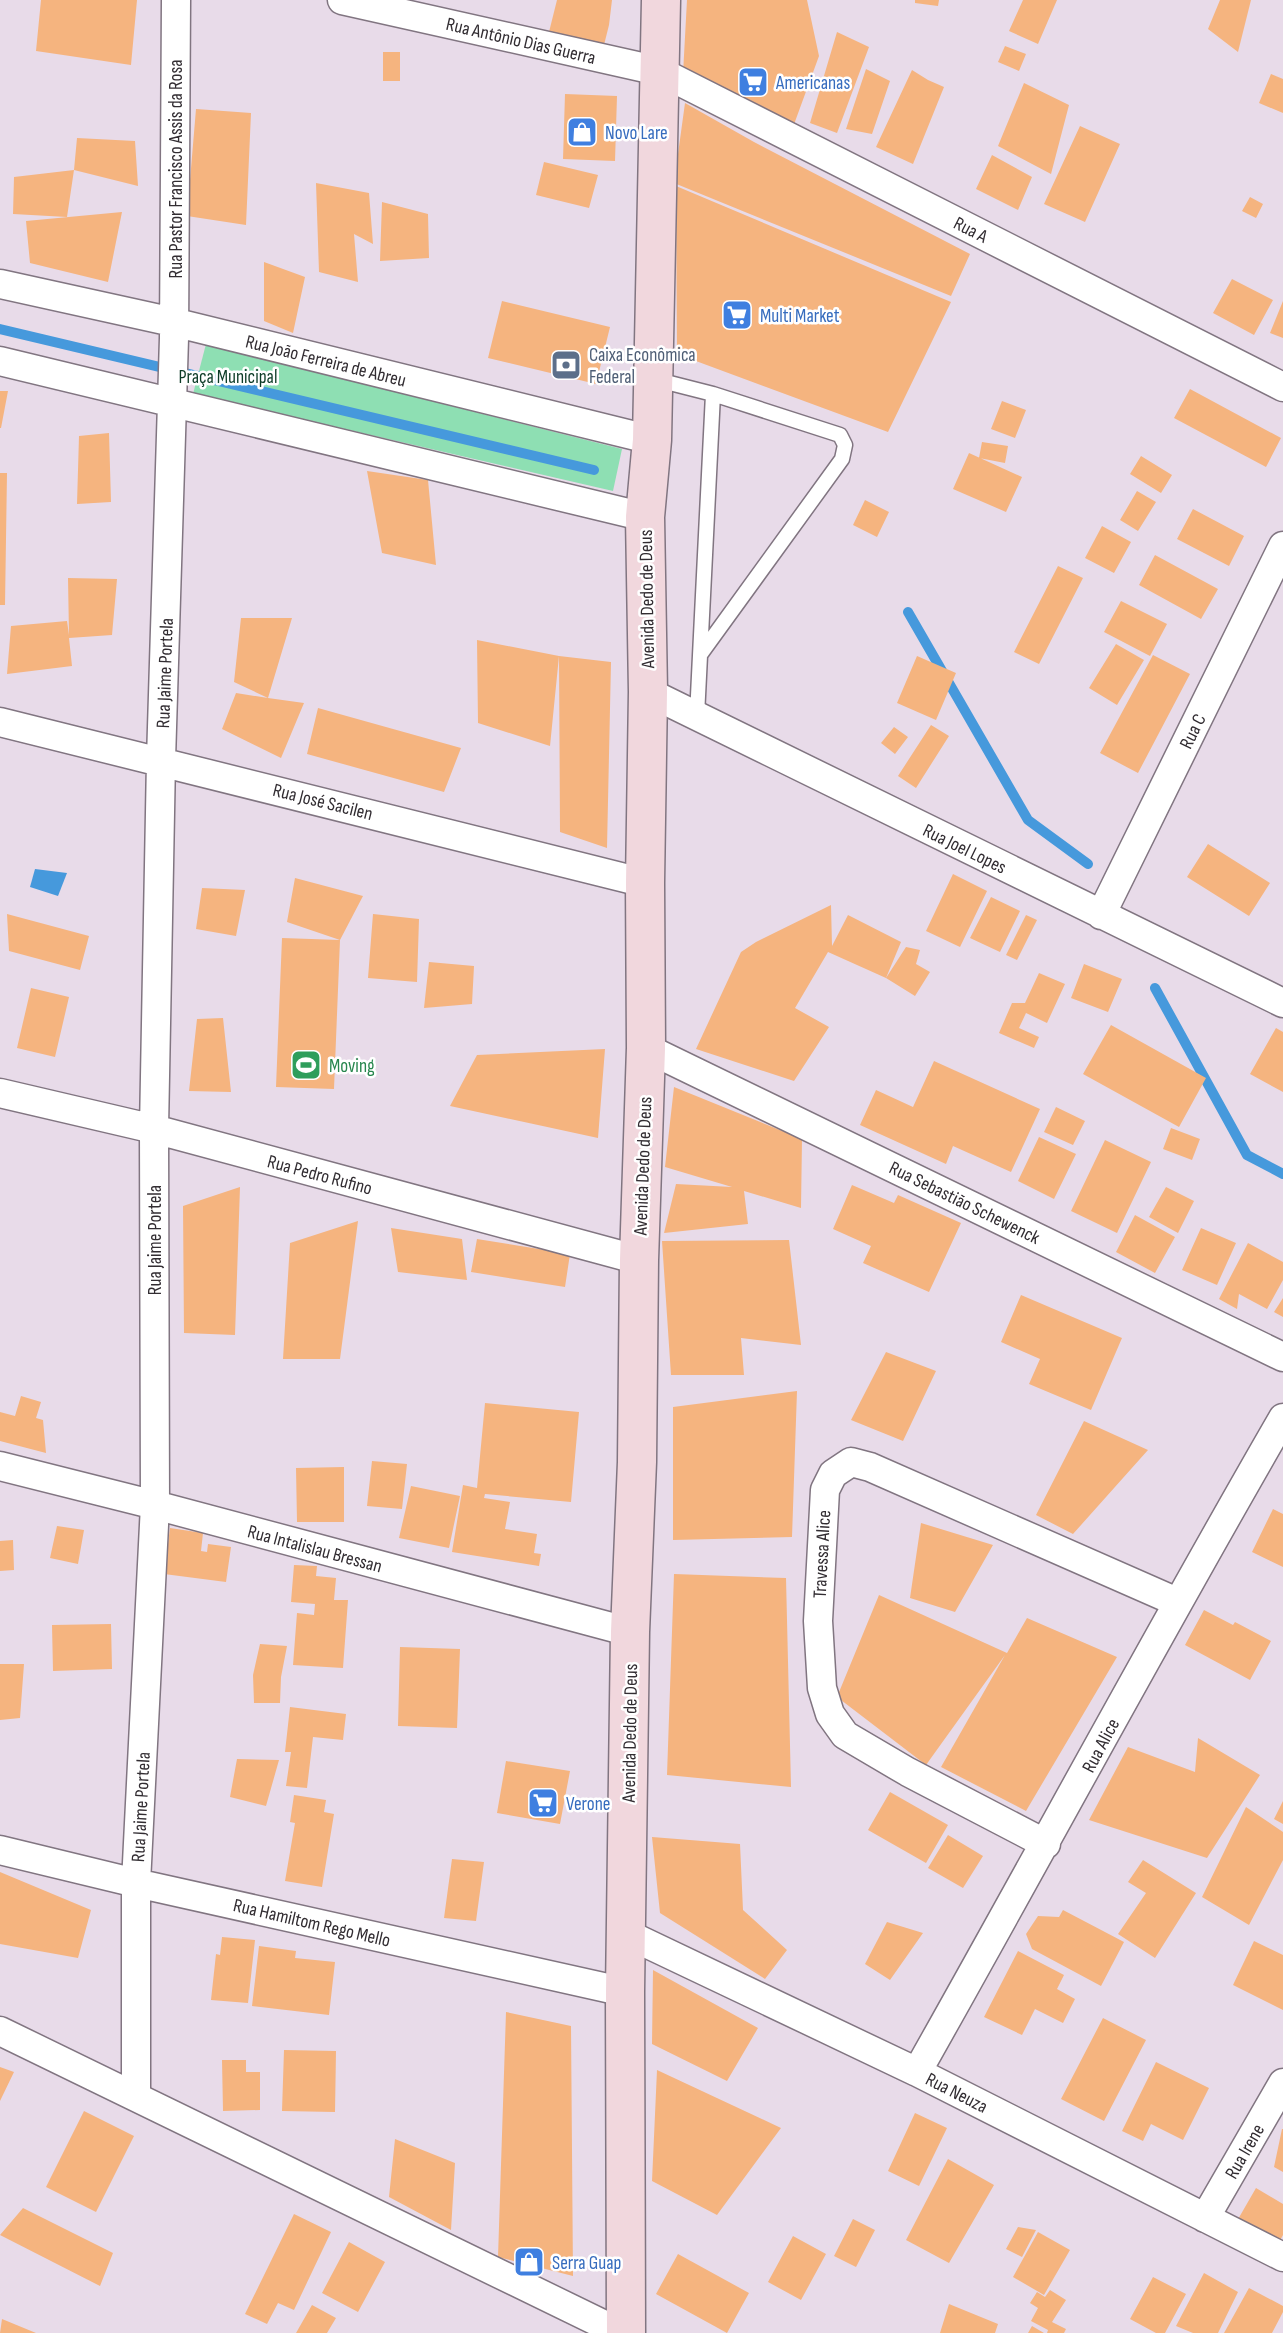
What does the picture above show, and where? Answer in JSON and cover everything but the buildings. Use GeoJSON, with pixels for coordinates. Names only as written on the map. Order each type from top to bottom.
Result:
{"type":"FeatureCollection","features":[{"type":"Feature","properties":{"kind":"main road","name":"Avenida Dedo de Deus"},"geometry":{"type":"LineString","coordinates":[[626,2333],[625,1992],[630,1632],[637,1462],[639,1260],[646,1048],[648,692],[645,517],[652,440],[661,0]]}},
{"type":"Feature","properties":{"kind":"street","name":"Rua Pastor Francisco Assis da Rosa"},"geometry":{"type":"LineString","coordinates":[[172,393],[176,0]]}},
{"type":"Feature","properties":{"kind":"street","name":"Rua Antônio Dias Guerra"},"geometry":{"type":"LineString","coordinates":[[342,0],[659,71]]}},
{"type":"Feature","properties":{"kind":"street","name":"Rua A"},"geometry":{"type":"LineString","coordinates":[[659,71],[1283,387]]}},
{"type":"Feature","properties":{"kind":"street","name":"Rua João Ferreira de Abreu"},"geometry":{"type":"LineString","coordinates":[[0,284],[174,330],[652,440]]}},
{"type":"Feature","properties":{"kind":"street"},"geometry":{"type":"LineString","coordinates":[[0,361],[172,393],[645,517]]}},
{"type":"Feature","properties":{"kind":"street","name":"Rua Jaime Portela"},"geometry":{"type":"LineString","coordinates":[[136,2096],[136,1884],[155,1505],[154,1129],[172,393]]}},
{"type":"Feature","properties":{"kind":"street","name":"Rua C"},"geometry":{"type":"LineString","coordinates":[[1101,915],[1283,546]]}},
{"type":"Feature","properties":{"kind":"street","name":"Rua Joel Lopes"},"geometry":{"type":"LineString","coordinates":[[648,692],[1283,1003]]}},
{"type":"Feature","properties":{"kind":"street","name":"Rua José Sacilen"},"geometry":{"type":"LineString","coordinates":[[0,722],[161,760],[645,883]]}},
{"type":"Feature","properties":{"kind":"street","name":"Rua Sebastião Schewenck"},"geometry":{"type":"LineString","coordinates":[[646,1048],[1283,1357]]}},
{"type":"Feature","properties":{"kind":"street","name":"Rua Pedro Rufino"},"geometry":{"type":"LineString","coordinates":[[0,1093],[154,1129],[639,1260]]}},
{"type":"Feature","properties":{"kind":"street","name":"Rua Alice"},"geometry":{"type":"LineString","coordinates":[[917,2072],[1046,1844],[1177,1602],[1283,1418]]}},
{"type":"Feature","properties":{"kind":"street","name":"Travessa Alice"},"geometry":{"type":"LineString","coordinates":[[1046,1844],[908,1772],[845,1735],[830,1714],[822,1688],[818,1621],[825,1490],[829,1482],[833,1475],[851,1462],[870,1467],[1177,1602]]}},
{"type":"Feature","properties":{"kind":"street","name":"Rua Intalislau Bressan"},"geometry":{"type":"LineString","coordinates":[[0,1466],[630,1632]]}},
{"type":"Feature","properties":{"kind":"street","name":"Rua Hamiltom Rego Mello"},"geometry":{"type":"LineString","coordinates":[[0,1850],[136,1884],[625,1992]]}},
{"type":"Feature","properties":{"kind":"street","name":"Rua Neuza"},"geometry":{"type":"LineString","coordinates":[[627,1934],[917,2072],[1283,2258]]}},
{"type":"Feature","properties":{"kind":"street"},"geometry":{"type":"LineString","coordinates":[[0,2031],[621,2333]]}},
{"type":"Feature","properties":{"kind":"street","name":"Rua Irene"},"geometry":{"type":"LineString","coordinates":[[1205,2218],[1283,2083]]}},
{"type":"Feature","properties":{"kind":"lane"},"geometry":{"type":"LineString","coordinates":[[653,379],[713,394],[840,435],[845,445],[842,459],[700,655]]}},
{"type":"Feature","properties":{"kind":"lane"},"geometry":{"type":"LineString","coordinates":[[697,716],[713,394]]}},
{"type":"Feature","properties":{"kind":"green space","name":"Praça Municipal"},"geometry":{"type":"Polygon","coordinates":[[[206,344],[622,449],[613,491],[193,394],[206,344]]]}},
{"type":"Feature","properties":{"kind":"water"},"geometry":{"type":"Polygon","coordinates":[[[35,869],[67,873],[58,896],[30,887],[35,869]]]}},
{"type":"Feature","properties":{"kind":"waterway"},"geometry":{"type":"LineString","coordinates":[[0,329],[594,470]]}},
{"type":"Feature","properties":{"kind":"waterway"},"geometry":{"type":"LineString","coordinates":[[908,612],[1028,820],[1088,864]]}},
{"type":"Feature","properties":{"kind":"waterway"},"geometry":{"type":"LineString","coordinates":[[1155,988],[1247,1155],[1283,1174]]}},
{"type":"Feature","properties":{"kind":"place","name":"Americanas"},"geometry":{"type":"Point","coordinates":[753,82]}},
{"type":"Feature","properties":{"kind":"place","name":"Novo Lare"},"geometry":{"type":"Point","coordinates":[582,132]}},
{"type":"Feature","properties":{"kind":"place","name":"Multi Market"},"geometry":{"type":"Point","coordinates":[737,315]}},
{"type":"Feature","properties":{"kind":"place","name":"Caixa Econômica Federal"},"geometry":{"type":"Point","coordinates":[566,365]}},
{"type":"Feature","properties":{"kind":"place","name":"Moving"},"geometry":{"type":"Point","coordinates":[306,1065]}},
{"type":"Feature","properties":{"kind":"place","name":"Verone"},"geometry":{"type":"Point","coordinates":[543,1803]}},
{"type":"Feature","properties":{"kind":"place","name":"Serra Guap"},"geometry":{"type":"Point","coordinates":[529,2262]}}]}
